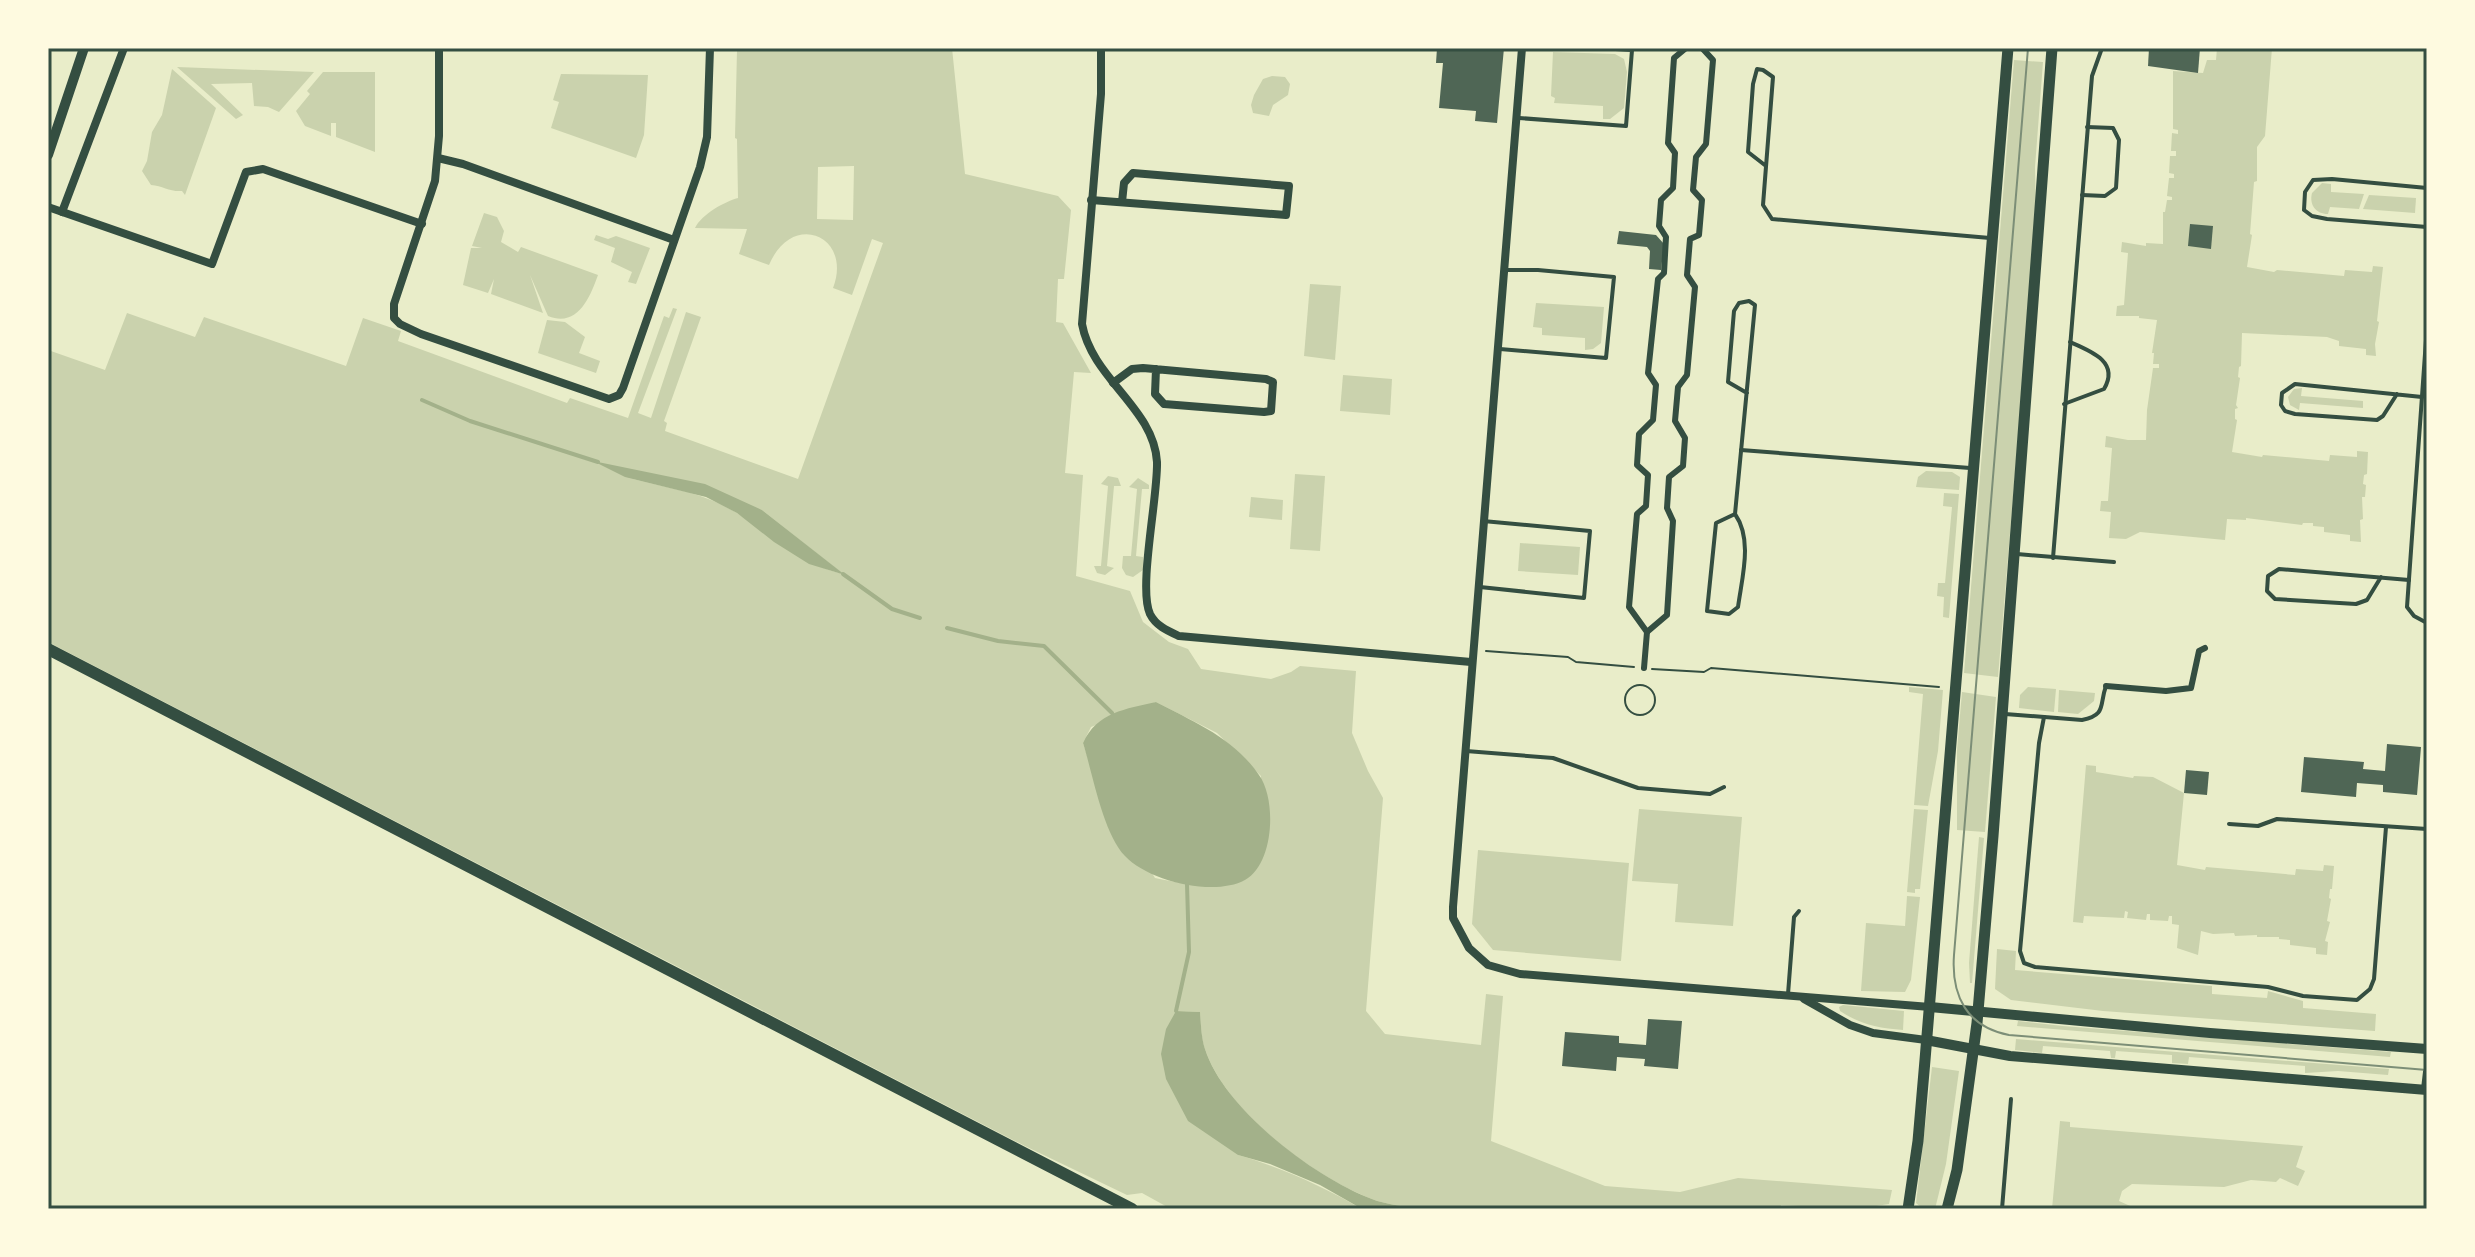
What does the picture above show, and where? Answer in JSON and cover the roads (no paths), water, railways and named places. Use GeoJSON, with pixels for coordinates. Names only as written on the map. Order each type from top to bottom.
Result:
{"type":"FeatureCollection","features":[{"type":"Feature","properties":{"kind":"main road"},"geometry":{"type":"LineString","coordinates":[[1908,1209],[1918,1141],[1930,1007],[2008,48]]}},
{"type":"Feature","properties":{"kind":"main road"},"geometry":{"type":"LineString","coordinates":[[1947,1209],[1957,1170],[1978,1011],[2052,48]]}},
{"type":"Feature","properties":{"kind":"main road"},"geometry":{"type":"LineString","coordinates":[[48,649],[1132,1209]]}},
{"type":"Feature","properties":{"kind":"street"},"geometry":{"type":"LineString","coordinates":[[48,155],[84,48]]}},
{"type":"Feature","properties":{"kind":"street"},"geometry":{"type":"LineString","coordinates":[[62,212],[124,48]]}},
{"type":"Feature","properties":{"kind":"street"},"geometry":{"type":"LineString","coordinates":[[439,48],[438,158],[432,196],[394,304],[394,318],[400,324],[529,373],[609,399],[619,395],[623,388],[700,167],[707,137],[710,48]]}},
{"type":"Feature","properties":{"kind":"street"},"geometry":{"type":"LineString","coordinates":[[1101,48],[1101,94],[1082,324],[1088,349],[1139,416],[1154,442],[1156,476],[1147,595],[1149,613],[1161,627],[1179,636],[1471,662]]}},
{"type":"Feature","properties":{"kind":"street"},"geometry":{"type":"LineString","coordinates":[[1522,48],[1453,918],[1469,948],[1488,965],[1541,977],[2427,1049]]}},
{"type":"Feature","properties":{"kind":"street"},"geometry":{"type":"LineString","coordinates":[[1644,668],[1647,632],[1629,607],[1637,514],[1646,506],[1648,475],[1637,465],[1639,434],[1653,420],[1656,385],[1648,373],[1658,279],[1664,273],[1666,237],[1659,226],[1661,200],[1673,188],[1675,153],[1668,143],[1674,58],[1686,48]]}},
{"type":"Feature","properties":{"kind":"street"},"geometry":{"type":"LineString","coordinates":[[1647,632],[1667,615],[1673,521],[1667,508],[1669,477],[1683,466],[1685,438],[1675,421],[1678,387],[1687,375],[1695,287],[1687,275],[1690,239],[1699,235],[1702,200],[1693,190],[1696,157],[1706,144],[1713,60],[1702,48]]}},
{"type":"Feature","properties":{"kind":"street"},"geometry":{"type":"LineString","coordinates":[[438,158],[463,164],[674,240]]}},
{"type":"Feature","properties":{"kind":"street"},"geometry":{"type":"LineString","coordinates":[[48,207],[212,264],[246,172],[263,169],[422,224]]}},
{"type":"Feature","properties":{"kind":"street"},"geometry":{"type":"LineString","coordinates":[[1091,200],[1286,215],[1289,186],[1133,173],[1124,183],[1122,202]]}},
{"type":"Feature","properties":{"kind":"street"},"geometry":{"type":"LineString","coordinates":[[1113,383],[1132,369],[1156,369],[1266,379],[1273,382],[1273,406],[1271,411],[1264,412],[1164,404],[1155,394],[1156,369]]}},
{"type":"Feature","properties":{"kind":"street"},"geometry":{"type":"LineString","coordinates":[[2106,686],[2166,691],[2191,688],[2199,651],[2205,648]]}},
{"type":"Feature","properties":{"kind":"street"},"geometry":{"type":"LineString","coordinates":[[1802,997],[1850,1025],[1873,1033],[2010,1056],[2426,1090],[2427,1072]]}},
{"type":"Feature","properties":{"kind":"lane"},"geometry":{"type":"LineString","coordinates":[[1516,117],[1626,126],[1632,50],[1599,48]]}},
{"type":"Feature","properties":{"kind":"lane"},"geometry":{"type":"LineString","coordinates":[[2053,558],[2087,127],[2092,76],[2102,48]]}},
{"type":"Feature","properties":{"kind":"lane"},"geometry":{"type":"LineString","coordinates":[[1766,166],[1748,152],[1757,69],[1773,77],[1763,205],[1772,219],[1993,238]]}},
{"type":"Feature","properties":{"kind":"lane"},"geometry":{"type":"LineString","coordinates":[[2082,195],[2105,196],[2116,188],[2117,133],[2113,128],[2087,127]]}},
{"type":"Feature","properties":{"kind":"lane"},"geometry":{"type":"LineString","coordinates":[[2427,188],[2313,180],[2305,192],[2304,210],[2312,216],[2327,219],[2427,227]]}},
{"type":"Feature","properties":{"kind":"lane"},"geometry":{"type":"LineString","coordinates":[[1497,349],[1606,358],[1614,277],[1504,270]]}},
{"type":"Feature","properties":{"kind":"lane"},"geometry":{"type":"LineString","coordinates":[[1735,514],[1716,523],[1707,611],[1729,614],[1738,607],[1746,534],[1735,514],[1747,393],[1755,305],[1749,301],[1739,303],[1734,311],[1728,382],[1747,393]]}},
{"type":"Feature","properties":{"kind":"lane"},"geometry":{"type":"LineString","coordinates":[[2427,326],[2407,607],[2414,616],[2427,623]]}},
{"type":"Feature","properties":{"kind":"lane"},"geometry":{"type":"LineString","coordinates":[[2064,404],[2104,389],[2109,372],[2099,356],[2069,342]]}},
{"type":"Feature","properties":{"kind":"lane"},"geometry":{"type":"LineString","coordinates":[[2397,394],[2377,420],[2295,414],[2285,411],[2281,405],[2282,393],[2295,384],[2397,394],[2422,397]]}},
{"type":"Feature","properties":{"kind":"lane"},"geometry":{"type":"LineString","coordinates":[[1741,450],[1975,469]]}},
{"type":"Feature","properties":{"kind":"lane"},"geometry":{"type":"LineString","coordinates":[[1478,587],[1584,598],[1590,531],[1483,521]]}},
{"type":"Feature","properties":{"kind":"lane"},"geometry":{"type":"LineString","coordinates":[[2014,554],[2114,562]]}},
{"type":"Feature","properties":{"kind":"lane"},"geometry":{"type":"LineString","coordinates":[[2381,577],[2367,600],[2356,604],[2275,599],[2267,591],[2268,576],[2279,569],[2381,577],[2409,580]]}},
{"type":"Feature","properties":{"kind":"lane"},"geometry":{"type":"LineString","coordinates":[[2002,714],[2082,720],[2094,718],[2101,711],[2106,686]]}},
{"type":"Feature","properties":{"kind":"lane"},"geometry":{"type":"LineString","coordinates":[[2044,717],[2020,951],[2024,963],[2035,967],[2268,987],[2315,997],[2357,1000],[2370,989],[2374,979],[2386,827]]}},
{"type":"Feature","properties":{"kind":"lane"},"geometry":{"type":"LineString","coordinates":[[1464,751],[1553,758],[1638,788],[1710,794],[1724,787]]}},
{"type":"Feature","properties":{"kind":"lane"},"geometry":{"type":"LineString","coordinates":[[2229,824],[2258,826],[2277,819],[2427,829]]}},
{"type":"Feature","properties":{"kind":"lane"},"geometry":{"type":"LineString","coordinates":[[1788,996],[1794,917],[1799,911]]}},
{"type":"Feature","properties":{"kind":"lane"},"geometry":{"type":"LineString","coordinates":[[2002,1209],[2011,1099]]}},
{"type":"Feature","properties":{"kind":"waterway"},"geometry":{"type":"LineString","coordinates":[[422,400],[470,421],[598,462]]}},
{"type":"Feature","properties":{"kind":"waterway"},"geometry":{"type":"LineString","coordinates":[[843,574],[892,609],[920,618]]}},
{"type":"Feature","properties":{"kind":"waterway"},"geometry":{"type":"LineString","coordinates":[[947,628],[998,641],[1044,646],[1112,713]]}},
{"type":"Feature","properties":{"kind":"waterway"},"geometry":{"type":"LineString","coordinates":[[1176,1011],[1189,952],[1187,884]]}},
{"type":"Feature","properties":{"kind":"tram line"},"geometry":{"type":"LineString","coordinates":[[2028,48],[1954,955],[1955,984],[1959,996],[1972,1017],[1982,1025],[2009,1035],[2427,1070]]}}]}
